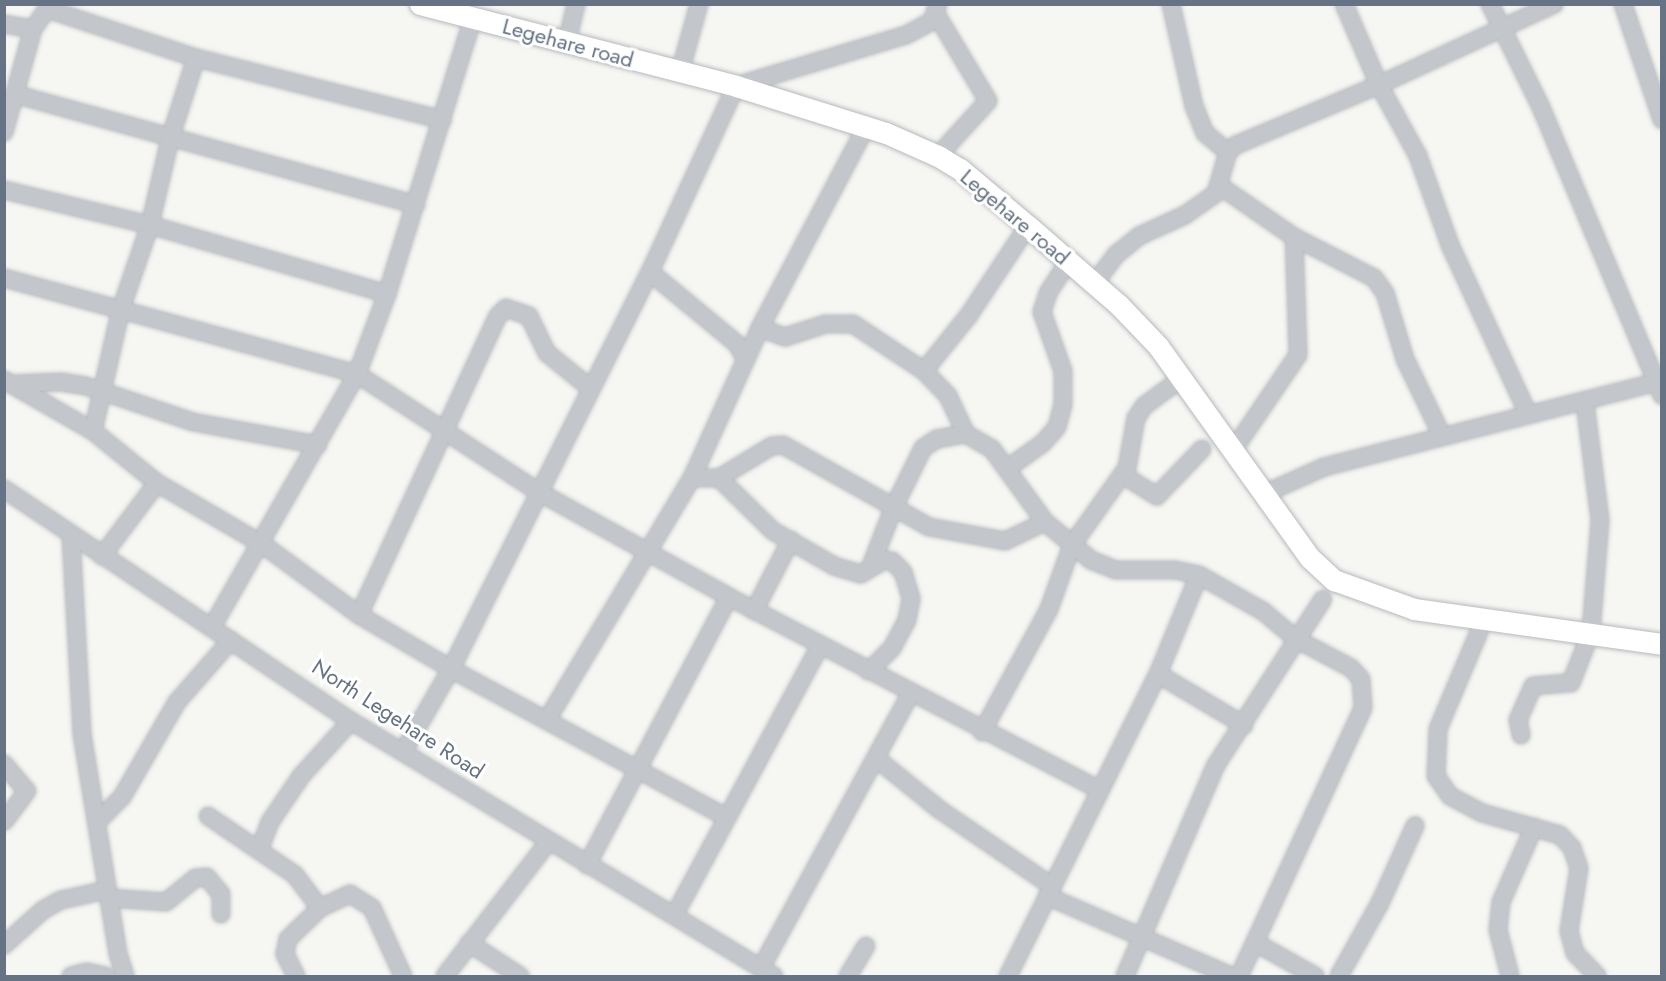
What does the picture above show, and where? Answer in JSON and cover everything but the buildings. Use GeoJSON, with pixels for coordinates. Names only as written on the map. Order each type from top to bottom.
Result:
{"type":"FeatureCollection","features":[{"type":"Feature","properties":{"kind":"main road","name":"Legehare road"},"geometry":{"type":"LineString","coordinates":[[420,4],[736,86],[866,127],[938,156],[960,169],[1028,226],[1094,284],[1158,346],[1266,493],[1310,558],[1334,580],[1414,609],[1483,622]]}},
{"type":"Feature","properties":{"kind":"main road"},"geometry":{"type":"LineString","coordinates":[[1483,622],[1591,632],[1662,644]]}},
{"type":"Feature","properties":{"kind":"street"},"geometry":{"type":"LineString","coordinates":[[567,41],[576,4]]}},
{"type":"Feature","properties":{"kind":"street"},"geometry":{"type":"LineString","coordinates":[[680,72],[699,4]]}},
{"type":"Feature","properties":{"kind":"street"},"geometry":{"type":"LineString","coordinates":[[1170,4],[1194,105],[1205,133],[1227,152]]}},
{"type":"Feature","properties":{"kind":"street"},"geometry":{"type":"LineString","coordinates":[[1344,4],[1379,85],[1418,156],[1450,245],[1528,414]]}},
{"type":"Feature","properties":{"kind":"street"},"geometry":{"type":"LineString","coordinates":[[1266,493],[1324,467],[1528,414],[1660,386],[1545,116],[1490,4]]}},
{"type":"Feature","properties":{"kind":"street"},"geometry":{"type":"LineString","coordinates":[[1094,284],[1117,254],[1139,236],[1185,215],[1220,186],[1227,152],[1236,145],[1379,85],[1554,4]]}},
{"type":"Feature","properties":{"kind":"street"},"geometry":{"type":"LineString","coordinates":[[1623,4],[1662,120]]}},
{"type":"Feature","properties":{"kind":"street"},"geometry":{"type":"LineString","coordinates":[[4,132],[33,29],[48,7],[196,58],[442,120]]}},
{"type":"Feature","properties":{"kind":"street"},"geometry":{"type":"LineString","coordinates":[[403,752],[451,669],[537,491],[650,272],[736,86],[906,35],[932,21],[937,9]]}},
{"type":"Feature","properties":{"kind":"street"},"geometry":{"type":"LineString","coordinates":[[937,9],[988,101],[938,156]]}},
{"type":"Feature","properties":{"kind":"street"},"geometry":{"type":"LineString","coordinates":[[212,627],[262,544],[357,374],[387,294],[416,205],[473,18]]}},
{"type":"Feature","properties":{"kind":"street"},"geometry":{"type":"LineString","coordinates":[[4,24],[33,29]]}},
{"type":"Feature","properties":{"kind":"street"},"geometry":{"type":"LineString","coordinates":[[93,431],[121,309],[150,225],[170,139],[196,58]]}},
{"type":"Feature","properties":{"kind":"street"},"geometry":{"type":"LineString","coordinates":[[14,94],[170,139],[416,205]]}},
{"type":"Feature","properties":{"kind":"street"},"geometry":{"type":"LineString","coordinates":[[547,720],[692,478],[760,328],[866,127]]}},
{"type":"Feature","properties":{"kind":"street"},"geometry":{"type":"LineString","coordinates":[[1220,186],[1294,237],[1374,278],[1386,293],[1405,359],[1442,436]]}},
{"type":"Feature","properties":{"kind":"street"},"geometry":{"type":"LineString","coordinates":[[4,190],[150,225],[387,294]]}},
{"type":"Feature","properties":{"kind":"street"},"geometry":{"type":"LineString","coordinates":[[924,371],[969,315],[1028,226]]}},
{"type":"Feature","properties":{"kind":"street"},"geometry":{"type":"LineString","coordinates":[[1234,449],[1298,355],[1294,237]]}},
{"type":"Feature","properties":{"kind":"street"},"geometry":{"type":"LineString","coordinates":[[1008,468],[1052,435],[1060,416],[1063,371],[1041,312],[1048,293],[1068,262]]}},
{"type":"Feature","properties":{"kind":"street"},"geometry":{"type":"LineString","coordinates":[[650,272],[737,344],[747,360]]}},
{"type":"Feature","properties":{"kind":"street"},"geometry":{"type":"LineString","coordinates":[[4,278],[357,374],[537,491],[754,611],[982,732],[1100,790]]}},
{"type":"Feature","properties":{"kind":"street"},"geometry":{"type":"LineString","coordinates":[[359,615],[493,326],[506,308],[529,316],[547,353],[590,388]]}},
{"type":"Feature","properties":{"kind":"street"},"geometry":{"type":"LineString","coordinates":[[760,328],[785,337],[826,324],[853,324],[924,371],[948,396],[966,434],[992,449],[1046,522],[1072,545],[1106,568],[1199,575],[1264,612],[1351,668],[1363,683],[1363,708],[1256,944],[1239,976]]}},
{"type":"Feature","properties":{"kind":"street"},"geometry":{"type":"LineString","coordinates":[[982,732],[1049,609],[1072,545],[1123,475],[1131,458],[1136,418],[1144,406],[1182,378]]}},
{"type":"Feature","properties":{"kind":"street"},"geometry":{"type":"LineString","coordinates":[[7,382],[61,382],[193,422],[318,445]]}},
{"type":"Feature","properties":{"kind":"street"},"geometry":{"type":"LineString","coordinates":[[7,382],[93,431],[157,483],[262,544],[359,615],[451,669],[636,770],[726,816]]}},
{"type":"Feature","properties":{"kind":"street"},"geometry":{"type":"LineString","coordinates":[[1521,735],[1518,720],[1533,687],[1571,682],[1591,632],[1600,520],[1585,403]]}},
{"type":"Feature","properties":{"kind":"street"},"geometry":{"type":"LineString","coordinates":[[871,566],[893,509],[923,448],[937,439],[966,434]]}},
{"type":"Feature","properties":{"kind":"street"},"geometry":{"type":"LineString","coordinates":[[692,478],[719,478],[772,446],[783,445],[893,509],[929,527],[987,540],[1005,541],[1046,522]]}},
{"type":"Feature","properties":{"kind":"street"},"geometry":{"type":"LineString","coordinates":[[1123,475],[1157,496],[1202,449]]}},
{"type":"Feature","properties":{"kind":"street"},"geometry":{"type":"LineString","coordinates":[[719,478],[772,531],[850,573],[861,574],[871,566],[892,561],[903,572],[911,599],[907,620],[892,648],[869,671]]}},
{"type":"Feature","properties":{"kind":"street"},"geometry":{"type":"LineString","coordinates":[[102,556],[157,483]]}},
{"type":"Feature","properties":{"kind":"street","name":"North Legehare Road"},"geometry":{"type":"LineString","coordinates":[[4,489],[71,536],[351,720],[587,865],[675,914],[767,972]]}},
{"type":"Feature","properties":{"kind":"street"},"geometry":{"type":"LineString","coordinates":[[71,536],[82,734],[99,820],[108,894],[125,976]]}},
{"type":"Feature","properties":{"kind":"street"},"geometry":{"type":"LineString","coordinates":[[754,611],[791,540]]}},
{"type":"Feature","properties":{"kind":"street"},"geometry":{"type":"LineString","coordinates":[[1008,976],[1158,674],[1199,575]]}},
{"type":"Feature","properties":{"kind":"street"},"geometry":{"type":"LineString","coordinates":[[587,865],[729,597]]}},
{"type":"Feature","properties":{"kind":"street"},"geometry":{"type":"LineString","coordinates":[[1125,976],[1143,938],[1195,809],[1216,765],[1244,725],[1298,635],[1323,599]]}},
{"type":"Feature","properties":{"kind":"street"},"geometry":{"type":"LineString","coordinates":[[1483,622],[1438,729],[1436,776],[1450,796],[1482,813],[1560,835],[1572,848],[1579,868],[1569,931],[1575,953],[1597,976]]}},
{"type":"Feature","properties":{"kind":"street"},"geometry":{"type":"LineString","coordinates":[[99,820],[122,797],[177,702],[231,639]]}},
{"type":"Feature","properties":{"kind":"street"},"geometry":{"type":"LineString","coordinates":[[675,914],[820,646]]}},
{"type":"Feature","properties":{"kind":"street"},"geometry":{"type":"LineString","coordinates":[[1158,674],[1244,725]]}},
{"type":"Feature","properties":{"kind":"street"},"geometry":{"type":"LineString","coordinates":[[767,972],[911,693]]}},
{"type":"Feature","properties":{"kind":"street"},"geometry":{"type":"LineString","coordinates":[[260,848],[270,822],[296,782],[351,720]]}},
{"type":"Feature","properties":{"kind":"street"},"geometry":{"type":"LineString","coordinates":[[877,759],[940,810],[1049,891],[1143,938],[1231,976]]}},
{"type":"Feature","properties":{"kind":"street"},"geometry":{"type":"LineString","coordinates":[[4,764],[27,790],[4,821]]}},
{"type":"Feature","properties":{"kind":"street"},"geometry":{"type":"LineString","coordinates":[[208,816],[260,848],[295,875],[320,908]]}},
{"type":"Feature","properties":{"kind":"street"},"geometry":{"type":"LineString","coordinates":[[1339,976],[1380,903],[1415,826]]}},
{"type":"Feature","properties":{"kind":"street"},"geometry":{"type":"LineString","coordinates":[[1510,976],[1498,930],[1501,902],[1534,827]]}},
{"type":"Feature","properties":{"kind":"street"},"geometry":{"type":"LineString","coordinates":[[445,976],[549,841]]}},
{"type":"Feature","properties":{"kind":"street"},"geometry":{"type":"LineString","coordinates":[[4,945],[52,905],[108,894],[165,902],[196,878],[207,877],[221,894],[221,914]]}},
{"type":"Feature","properties":{"kind":"street"},"geometry":{"type":"LineString","coordinates":[[296,976],[284,946],[320,908],[350,894],[366,902],[403,976]]}},
{"type":"Feature","properties":{"kind":"street"},"geometry":{"type":"LineString","coordinates":[[469,943],[520,976]]}},
{"type":"Feature","properties":{"kind":"street"},"geometry":{"type":"LineString","coordinates":[[1256,944],[1315,976]]}},
{"type":"Feature","properties":{"kind":"street"},"geometry":{"type":"LineString","coordinates":[[848,976],[866,946]]}},
{"type":"Feature","properties":{"kind":"street"},"geometry":{"type":"LineString","coordinates":[[71,976],[87,972],[106,976]]}}]}
